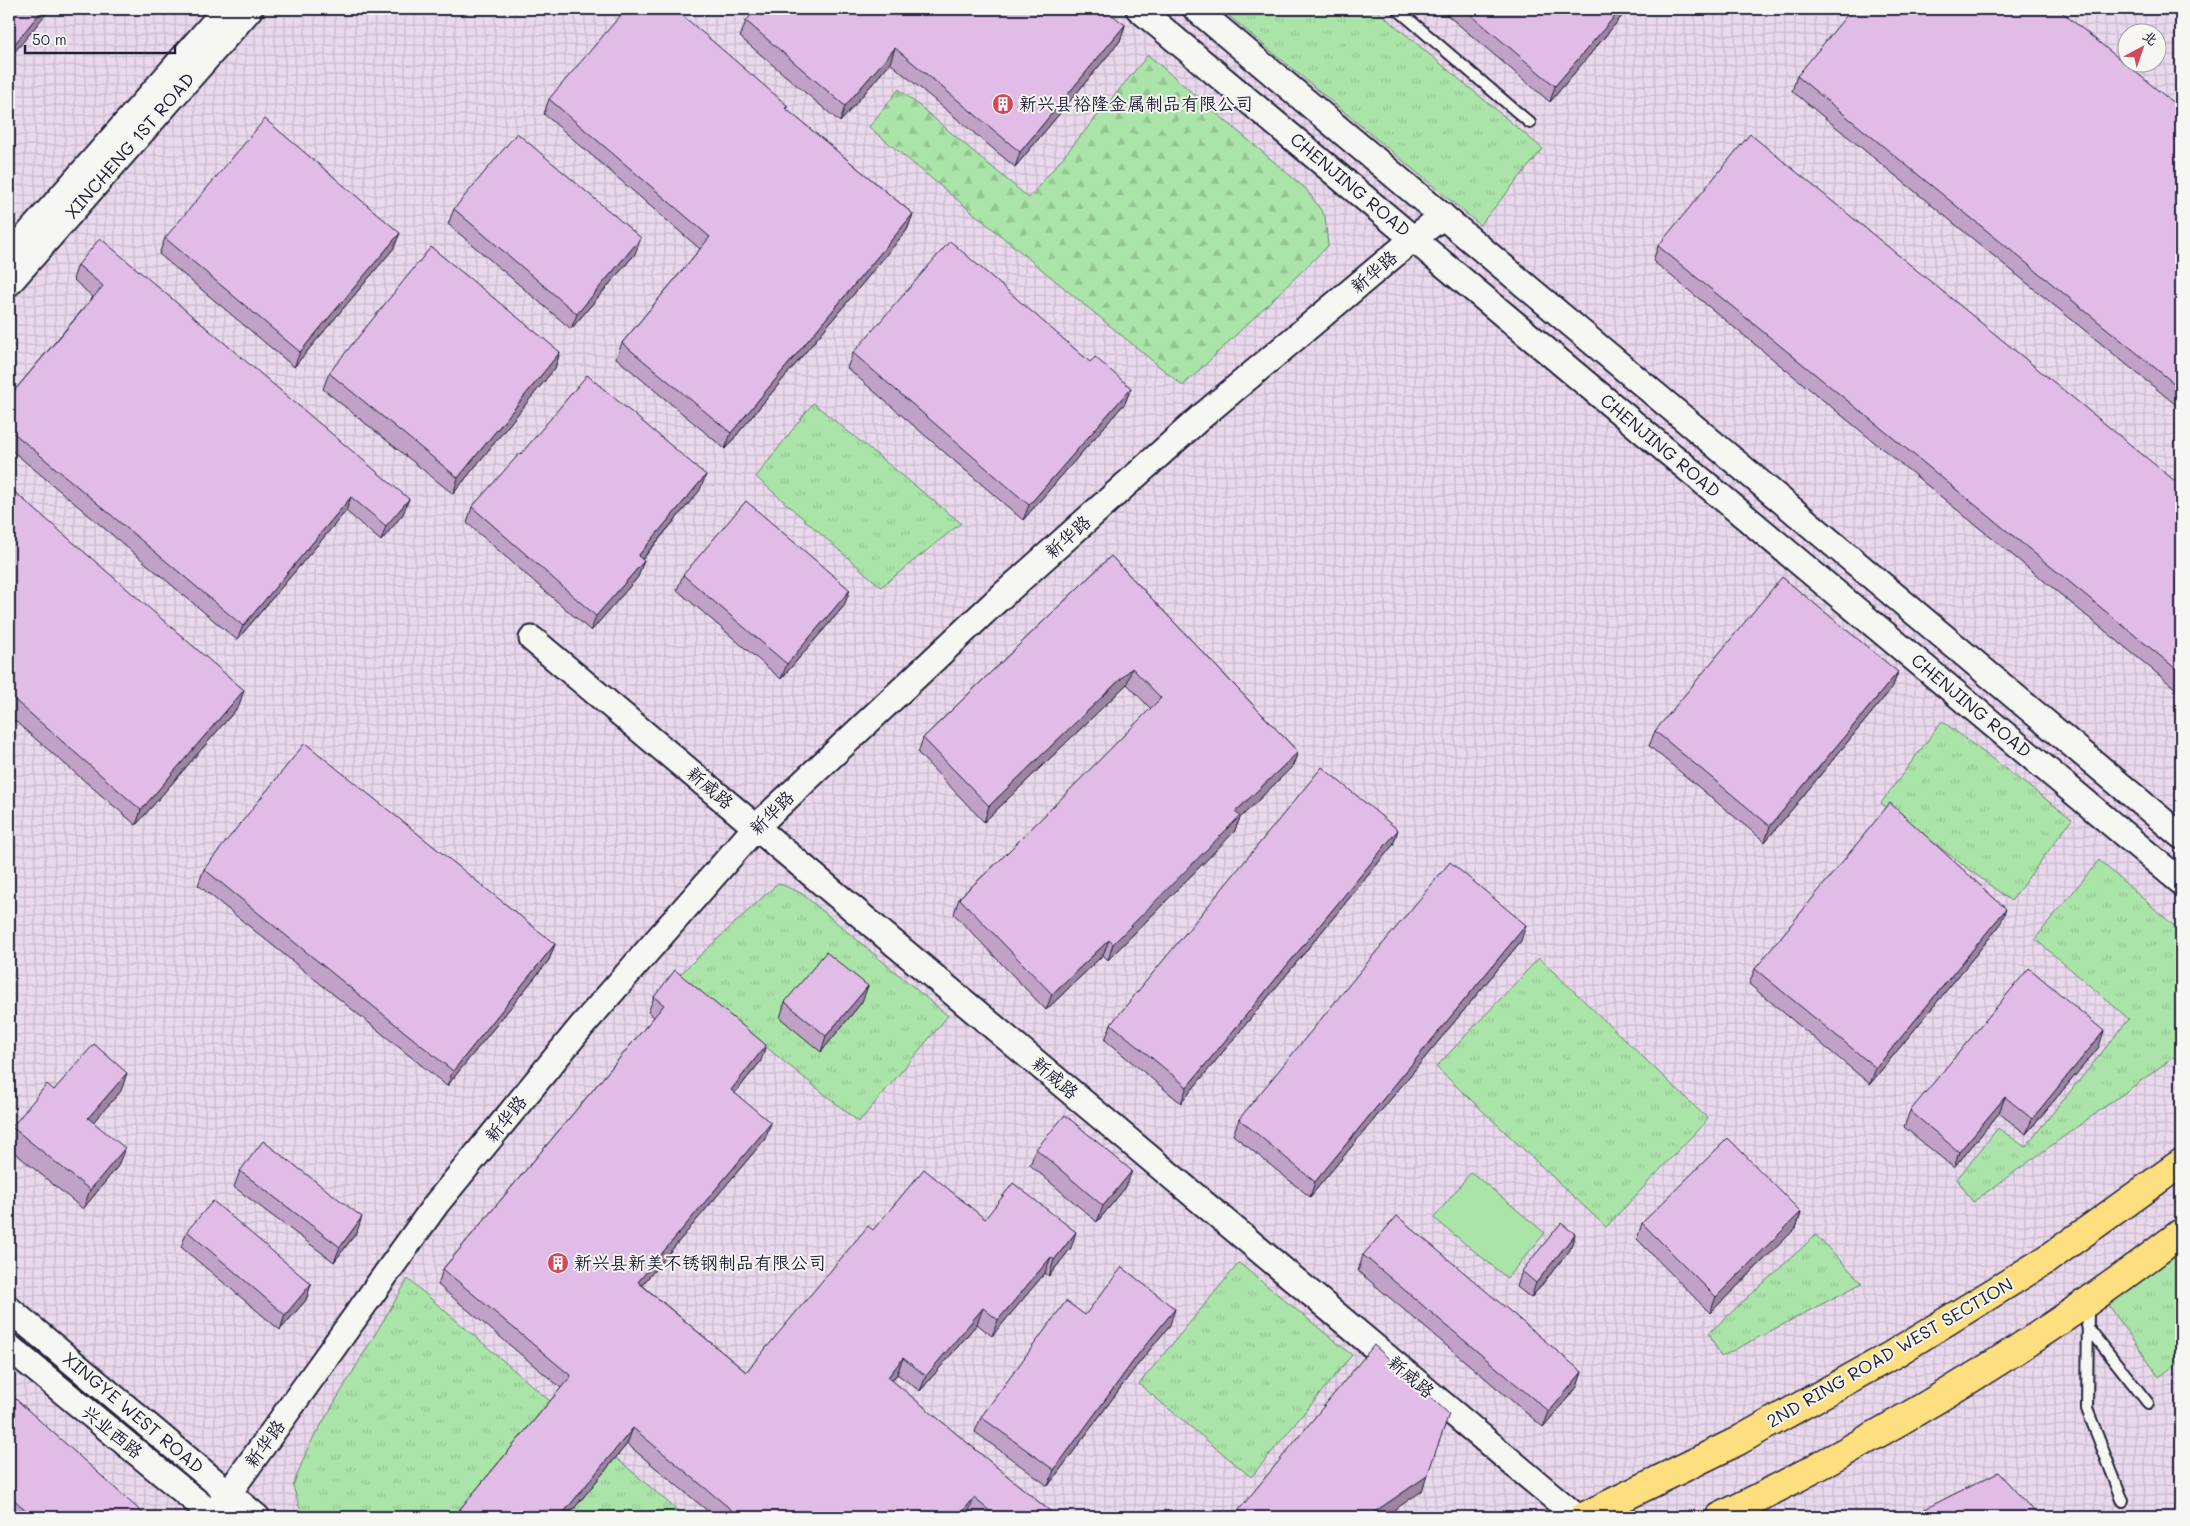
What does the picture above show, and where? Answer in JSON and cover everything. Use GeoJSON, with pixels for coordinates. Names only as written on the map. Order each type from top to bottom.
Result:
{"type":"FeatureCollection","features":[{"type":"Feature","properties":{"kind":"main road","name":"2ND RING ROAD WEST SECTION"},"geometry":{"type":"LineString","coordinates":[[1583,1517],[1736,1442],[1892,1355],[2046,1260],[2181,1163]]}},
{"type":"Feature","properties":{"kind":"main road"},"geometry":{"type":"LineString","coordinates":[[1720,1517],[1803,1476],[2087,1314],[2181,1233]]}},
{"type":"Feature","properties":{"kind":"street","name":"XINCHENG 1ST ROAD"},"geometry":{"type":"LineString","coordinates":[[9,256],[226,9]]}},
{"type":"Feature","properties":{"kind":"street","name":"XINCHENG 1ST ROAD"},"geometry":{"type":"LineString","coordinates":[[9,283],[250,9]]}},
{"type":"Feature","properties":{"kind":"street","name":"CHENJING ROAD"},"geometry":{"type":"LineString","coordinates":[[1139,9],[2181,882]]}},
{"type":"Feature","properties":{"kind":"street","name":"CHENJING ROAD"},"geometry":{"type":"LineString","coordinates":[[1200,10],[2181,836]]}},
{"type":"Feature","properties":{"kind":"street","name":"新华路"},"geometry":{"type":"LineString","coordinates":[[214,1516],[437,1203],[581,1027],[756,827],[994,603],[1201,417],[1413,238],[1443,216]]}},
{"type":"Feature","properties":{"kind":"street","name":"新威路"},"geometry":{"type":"LineString","coordinates":[[532,639],[1577,1517]]}},
{"type":"Feature","properties":{"kind":"street","name":"XINGYE WEST ROAD"},"geometry":{"type":"LineString","coordinates":[[9,1309],[257,1517]]}},
{"type":"Feature","properties":{"kind":"street","name":"兴业西路"},"geometry":{"type":"LineString","coordinates":[[9,1347],[214,1516]]}},
{"type":"Feature","properties":{"kind":"lane"},"geometry":{"type":"LineString","coordinates":[[1397,9],[1530,123]]}},
{"type":"Feature","properties":{"kind":"lane"},"geometry":{"type":"LineString","coordinates":[[2087,1314],[2148,1403]]}},
{"type":"Feature","properties":{"kind":"lane"},"geometry":{"type":"LineString","coordinates":[[2087,1314],[2086,1409],[2123,1501]]}},
{"type":"Feature","properties":{"kind":"shaded area"},"geometry":{"type":"Polygon","coordinates":[[[9,9],[2181,9],[2181,1517],[9,1517],[9,9]]]}},
{"type":"Feature","properties":{"kind":"green space"},"geometry":{"type":"Polygon","coordinates":[[[1235,9],[1375,9],[1543,149],[1480,225],[1229,16],[1235,9]]]}},
{"type":"Feature","properties":{"kind":"green space"},"geometry":{"type":"Polygon","coordinates":[[[1148,55],[1306,189],[1325,216],[1328,246],[1183,386],[869,127],[899,89],[1029,198],[1148,55]]]}},
{"type":"Feature","properties":{"kind":"green space"},"geometry":{"type":"Polygon","coordinates":[[[813,403],[961,523],[881,587],[756,477],[813,403]]]}},
{"type":"Feature","properties":{"kind":"green space"},"geometry":{"type":"Polygon","coordinates":[[[1942,721],[2072,819],[2011,901],[1881,803],[1942,721]]]}},
{"type":"Feature","properties":{"kind":"green space"},"geometry":{"type":"Polygon","coordinates":[[[2099,860],[2181,932],[2181,1052],[1973,1202],[1957,1179],[1998,1128],[2025,1147],[2129,1019],[2035,939],[2099,860]]]}},
{"type":"Feature","properties":{"kind":"green space"},"geometry":{"type":"Polygon","coordinates":[[[778,883],[801,893],[948,1016],[859,1122],[678,976],[778,883]]]}},
{"type":"Feature","properties":{"kind":"green space"},"geometry":{"type":"Polygon","coordinates":[[[1539,958],[1708,1119],[1606,1227],[1436,1067],[1539,958]]]}},
{"type":"Feature","properties":{"kind":"green space"},"geometry":{"type":"Polygon","coordinates":[[[1471,1172],[1545,1233],[1507,1278],[1434,1218],[1471,1172]]]}},
{"type":"Feature","properties":{"kind":"green space"},"geometry":{"type":"Polygon","coordinates":[[[1816,1235],[1862,1283],[1721,1357],[1709,1333],[1816,1235]]]}},
{"type":"Feature","properties":{"kind":"green space"},"geometry":{"type":"Polygon","coordinates":[[[2181,1248],[2181,1361],[2159,1377],[2108,1304],[2181,1248]]]}},
{"type":"Feature","properties":{"kind":"green space"},"geometry":{"type":"Polygon","coordinates":[[[1239,1263],[1352,1355],[1251,1477],[1139,1384],[1239,1263]]]}},
{"type":"Feature","properties":{"kind":"green space"},"geometry":{"type":"Polygon","coordinates":[[[408,1279],[685,1517],[308,1517],[300,1509],[293,1486],[308,1447],[408,1279]]]}},
{"type":"Feature","properties":{"kind":"building"},"geometry":{"type":"Polygon","coordinates":[[[9,9],[43,9],[9,51],[9,9]]]}},
{"type":"Feature","properties":{"kind":"building"},"geometry":{"type":"Polygon","coordinates":[[[626,9],[675,9],[788,106],[785,108],[913,214],[731,433],[622,343],[710,237],[549,99],[626,9]]]}},
{"type":"Feature","properties":{"kind":"building","name":"新兴县裕隆金属制品有限公司"},"geometry":{"type":"Polygon","coordinates":[[[756,9],[1105,9],[1125,25],[1020,152],[895,48],[845,106],[746,21],[756,9]]]}},
{"type":"Feature","properties":{"kind":"building"},"geometry":{"type":"Polygon","coordinates":[[[1464,9],[1621,9],[1555,86],[1464,9]]]}},
{"type":"Feature","properties":{"kind":"building"},"geometry":{"type":"Polygon","coordinates":[[[1852,9],[2058,9],[2118,58],[2118,72],[2135,72],[2181,109],[2181,389],[1797,76],[1852,9]]]}},
{"type":"Feature","properties":{"kind":"building"},"geometry":{"type":"Polygon","coordinates":[[[265,119],[400,233],[300,352],[165,238],[265,119]]]}},
{"type":"Feature","properties":{"kind":"building"},"geometry":{"type":"Polygon","coordinates":[[[517,133],[641,238],[577,314],[454,209],[517,133]]]}},
{"type":"Feature","properties":{"kind":"building"},"geometry":{"type":"Polygon","coordinates":[[[1750,134],[2181,486],[2181,673],[1658,246],[1750,134]]]}},
{"type":"Feature","properties":{"kind":"building"},"geometry":{"type":"Polygon","coordinates":[[[100,238],[409,499],[386,526],[351,497],[243,626],[9,429],[9,397],[103,286],[78,265],[100,238]]]}},
{"type":"Feature","properties":{"kind":"building"},"geometry":{"type":"Polygon","coordinates":[[[950,241],[1090,362],[1095,357],[1131,388],[1029,505],[853,353],[950,241]]]}},
{"type":"Feature","properties":{"kind":"building"},"geometry":{"type":"Polygon","coordinates":[[[431,247],[560,352],[458,478],[329,373],[431,247]]]}},
{"type":"Feature","properties":{"kind":"building"},"geometry":{"type":"Polygon","coordinates":[[[587,375],[706,475],[638,556],[644,561],[596,616],[472,507],[521,454],[587,375]]]}},
{"type":"Feature","properties":{"kind":"building"},"geometry":{"type":"Polygon","coordinates":[[[9,487],[244,690],[141,810],[9,695],[9,487]]]}},
{"type":"Feature","properties":{"kind":"building"},"geometry":{"type":"Polygon","coordinates":[[[746,501],[850,590],[787,664],[683,575],[746,501]]]}},
{"type":"Feature","properties":{"kind":"building"},"geometry":{"type":"Polygon","coordinates":[[[1111,556],[1298,752],[1235,812],[1240,816],[1113,944],[1109,940],[1052,994],[959,898],[997,863],[1161,698],[1132,668],[989,806],[923,738],[1111,556]]]}},
{"type":"Feature","properties":{"kind":"building"},"geometry":{"type":"Polygon","coordinates":[[[1782,577],[1898,672],[1770,826],[1655,731],[1782,577]]]}},
{"type":"Feature","properties":{"kind":"building"},"geometry":{"type":"Polygon","coordinates":[[[305,743],[555,944],[453,1071],[204,869],[305,743]]]}},
{"type":"Feature","properties":{"kind":"building"},"geometry":{"type":"Polygon","coordinates":[[[1322,767],[1398,830],[1187,1087],[1111,1024],[1322,767]]]}},
{"type":"Feature","properties":{"kind":"building"},"geometry":{"type":"Polygon","coordinates":[[[1890,803],[2006,909],[1876,1068],[1755,969],[1890,803]]]}},
{"type":"Feature","properties":{"kind":"building"},"geometry":{"type":"Polygon","coordinates":[[[1450,862],[1526,925],[1315,1182],[1239,1119],[1450,862]]]}},
{"type":"Feature","properties":{"kind":"building"},"geometry":{"type":"Polygon","coordinates":[[[826,952],[868,986],[826,1036],[785,1002],[826,952]]]}},
{"type":"Feature","properties":{"kind":"building"},"geometry":{"type":"Polygon","coordinates":[[[2029,968],[2104,1031],[2032,1119],[2005,1097],[1959,1152],[1910,1111],[2029,968]]]}},
{"type":"Feature","properties":{"kind":"building","name":"新兴县新美不锈钢制品有限公司"},"geometry":{"type":"Polygon","coordinates":[[[675,970],[766,1045],[731,1090],[771,1123],[638,1282],[746,1372],[868,1226],[873,1230],[924,1169],[985,1219],[1013,1183],[1076,1232],[1054,1260],[1051,1257],[998,1320],[983,1308],[926,1376],[903,1358],[888,1377],[1057,1517],[997,1517],[974,1498],[958,1517],[740,1517],[633,1428],[560,1517],[470,1517],[460,1509],[571,1376],[443,1269],[664,1005],[654,997],[675,970]]]}},
{"type":"Feature","properties":{"kind":"building"},"geometry":{"type":"Polygon","coordinates":[[[94,1044],[127,1073],[88,1118],[125,1148],[90,1190],[12,1127],[47,1084],[54,1090],[94,1044]]]}},
{"type":"Feature","properties":{"kind":"building"},"geometry":{"type":"Polygon","coordinates":[[[1065,1115],[1132,1171],[1103,1206],[1036,1149],[1065,1115]]]}},
{"type":"Feature","properties":{"kind":"building"},"geometry":{"type":"Polygon","coordinates":[[[1728,1138],[1801,1212],[1716,1297],[1642,1223],[1728,1138]]]}},
{"type":"Feature","properties":{"kind":"building"},"geometry":{"type":"Polygon","coordinates":[[[263,1141],[362,1217],[340,1247],[240,1171],[263,1141]]]}},
{"type":"Feature","properties":{"kind":"building"},"geometry":{"type":"Polygon","coordinates":[[[213,1201],[311,1284],[285,1315],[187,1231],[213,1201]]]}},
{"type":"Feature","properties":{"kind":"building"},"geometry":{"type":"Polygon","coordinates":[[[1397,1216],[1582,1372],[1549,1412],[1363,1255],[1397,1216]]]}},
{"type":"Feature","properties":{"kind":"building"},"geometry":{"type":"Polygon","coordinates":[[[1561,1223],[1575,1234],[1536,1283],[1522,1271],[1561,1223]]]}},
{"type":"Feature","properties":{"kind":"building"},"geometry":{"type":"Polygon","coordinates":[[[1122,1267],[1175,1309],[1140,1352],[1054,1470],[981,1417],[1066,1301],[1085,1315],[1122,1267]]]}},
{"type":"Feature","properties":{"kind":"building"},"geometry":{"type":"Polygon","coordinates":[[[1374,1345],[1449,1414],[1427,1476],[1367,1517],[1233,1517],[1374,1345]]]}},
{"type":"Feature","properties":{"kind":"building"},"geometry":{"type":"Polygon","coordinates":[[[9,1393],[145,1515],[143,1517],[33,1517],[9,1495],[9,1393]]]}},
{"type":"Feature","properties":{"kind":"building"},"geometry":{"type":"Polygon","coordinates":[[[1998,1472],[2039,1517],[1909,1517],[1998,1472]]]}},
{"type":"Feature","properties":{"kind":"place","name":"新兴县裕隆金属制品有限公司"},"geometry":{"type":"Point","coordinates":[1003,104]}},
{"type":"Feature","properties":{"kind":"place","name":"新兴县新美不锈钢制品有限公司"},"geometry":{"type":"Point","coordinates":[558,1263]}}]}
